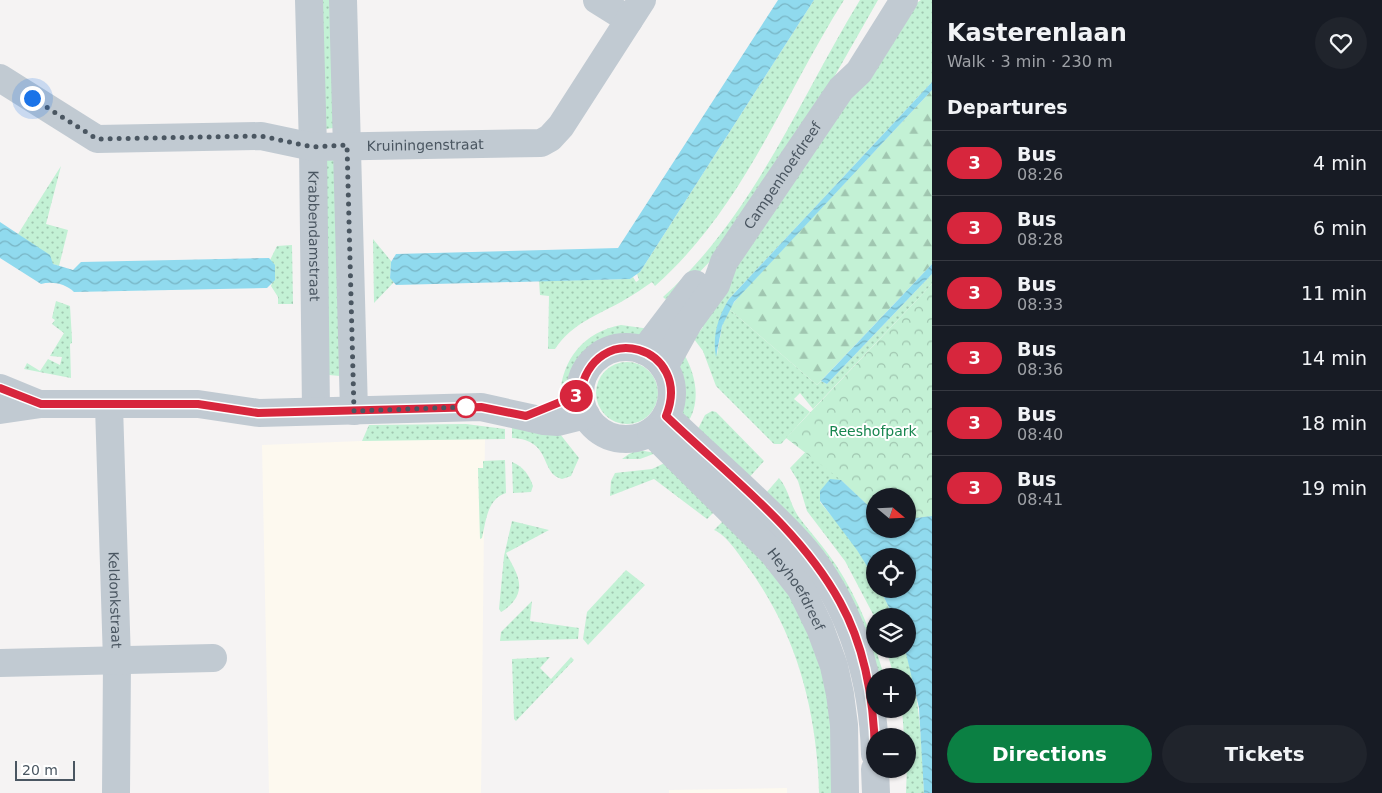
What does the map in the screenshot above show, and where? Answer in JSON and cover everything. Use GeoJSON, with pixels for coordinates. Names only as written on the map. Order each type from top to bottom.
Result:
{"type":"FeatureCollection","features":[{"type":"Feature","properties":{"kind":"street","name":"Krabbendamstraat"},"geometry":{"type":"LineString","coordinates":[[309,0],[316,411]]}},
{"type":"Feature","properties":{"kind":"street"},"geometry":{"type":"LineString","coordinates":[[343,0],[354,411]]}},
{"type":"Feature","properties":{"kind":"street"},"geometry":{"type":"LineString","coordinates":[[597,0],[636,10]]}},
{"type":"Feature","properties":{"kind":"street","name":"Campenhoefdreef"},"geometry":{"type":"LineString","coordinates":[[841,89],[848,63],[882,0]]}},
{"type":"Feature","properties":{"kind":"street","name":"Campenhoefdreef"},"geometry":{"type":"LineString","coordinates":[[654,359],[684,330],[716,285],[724,262],[841,89],[858,72],[904,0]]}},
{"type":"Feature","properties":{"kind":"street","name":"Kruiningenstraat"},"geometry":{"type":"LineString","coordinates":[[0,78],[97,139],[261,136],[313,147],[540,143],[550,138],[561,126],[636,10]]}},
{"type":"Feature","properties":{"kind":"street"},"geometry":{"type":"LineString","coordinates":[[629,347],[654,359],[670,378],[672,391],[671,404],[658,424],[631,439],[612,437],[596,427],[583,404],[583,379],[590,366],[601,355],[614,349],[629,347]]}},
{"type":"Feature","properties":{"kind":"street"},"geometry":{"type":"LineString","coordinates":[[0,388],[41,404]]}},
{"type":"Feature","properties":{"kind":"street"},"geometry":{"type":"LineString","coordinates":[[0,410],[41,404],[109,406],[198,404],[258,413],[481,407],[526,416],[583,404]]}},
{"type":"Feature","properties":{"kind":"street","name":"Keldonkstraat"},"geometry":{"type":"LineString","coordinates":[[109,406],[116,661],[116,793]]}},
{"type":"Feature","properties":{"kind":"street","name":"Heyhoefdreef"},"geometry":{"type":"LineString","coordinates":[[658,424],[780,524],[812,558],[840,602],[855,640],[867,680],[873,728]]}},
{"type":"Feature","properties":{"kind":"street","name":"Heyhoefdreef"},"geometry":{"type":"LineString","coordinates":[[658,424],[774,553],[801,589],[820,628],[834,666],[844,725],[845,793]]}},
{"type":"Feature","properties":{"kind":"street"},"geometry":{"type":"LineString","coordinates":[[0,663],[213,658]]}},
{"type":"Feature","properties":{"kind":"street"},"geometry":{"type":"LineString","coordinates":[[875,778],[876,793]]}},
{"type":"Feature","properties":{"kind":"shaded area"},"geometry":{"type":"Polygon","coordinates":[[[485,436],[481,793],[269,793],[262,445],[485,436]]]}},
{"type":"Feature","properties":{"kind":"shaded area"},"geometry":{"type":"Polygon","coordinates":[[[787,788],[787,793],[669,793],[669,790],[787,788]]]}},
{"type":"Feature","properties":{"kind":"green space"},"geometry":{"type":"Polygon","coordinates":[[[316,0],[337,0],[334,128],[325,129],[316,0]]]}},
{"type":"Feature","properties":{"kind":"green space"},"geometry":{"type":"Polygon","coordinates":[[[814,0],[844,0],[760,150],[738,187],[713,222],[686,255],[655,286],[652,282],[587,320],[570,332],[555,349],[548,349],[549,296],[540,295],[539,281],[630,279],[633,277],[636,282],[639,280],[637,274],[814,0]]]}},
{"type":"Feature","properties":{"kind":"green space"},"geometry":{"type":"Polygon","coordinates":[[[860,0],[878,0],[813,114],[715,256],[672,305],[663,297],[695,265],[724,230],[749,194],[860,0]]]}},
{"type":"Feature","properties":{"kind":"green space"},"geometry":{"type":"Polygon","coordinates":[[[921,0],[932,0],[932,82],[729,299],[718,326],[717,355],[722,326],[729,309],[817,385],[821,381],[827,384],[932,274],[932,284],[813,409],[800,393],[794,399],[810,412],[781,444],[774,444],[716,386],[703,351],[694,339],[703,327],[696,322],[915,4],[921,0]]]}},
{"type":"Feature","properties":{"kind":"green space"},"geometry":{"type":"Polygon","coordinates":[[[932,90],[932,264],[817,385],[729,309],[739,296],[932,90]]]}},
{"type":"Feature","properties":{"kind":"green space"},"geometry":{"type":"Polygon","coordinates":[[[334,157],[340,376],[329,375],[322,161],[334,157]]]}},
{"type":"Feature","properties":{"kind":"green space"},"geometry":{"type":"Polygon","coordinates":[[[61,166],[46,224],[68,230],[59,266],[53,264],[18,234],[61,166]]]}},
{"type":"Feature","properties":{"kind":"green space"},"geometry":{"type":"Polygon","coordinates":[[[373,239],[391,261],[390,277],[394,282],[374,303],[373,239]]]}},
{"type":"Feature","properties":{"kind":"green space"},"geometry":{"type":"Polygon","coordinates":[[[292,245],[293,304],[278,304],[278,297],[271,286],[274,273],[270,260],[277,246],[292,245]]]}},
{"type":"Feature","properties":{"kind":"green space","name":"Reeshofpark"},"geometry":{"type":"Polygon","coordinates":[[[932,284],[932,516],[916,517],[916,488],[866,488],[866,504],[841,480],[786,438],[932,284]]]}},
{"type":"Feature","properties":{"kind":"green space"},"geometry":{"type":"Polygon","coordinates":[[[56,301],[70,306],[72,339],[70,344],[71,378],[24,369],[27,363],[40,371],[48,359],[60,365],[62,357],[50,356],[64,333],[52,324],[55,320],[52,318],[56,301]]]}},
{"type":"Feature","properties":{"kind":"green space"},"geometry":{"type":"Polygon","coordinates":[[[621,325],[650,329],[638,339],[610,343],[596,352],[582,366],[571,390],[560,396],[565,370],[577,349],[596,334],[621,325]]]}},
{"type":"Feature","properties":{"kind":"green space"},"geometry":{"type":"Polygon","coordinates":[[[685,356],[692,372],[696,398],[695,406],[688,422],[682,410],[677,371],[685,356]]]}},
{"type":"Feature","properties":{"kind":"green space"},"geometry":{"type":"Polygon","coordinates":[[[621,362],[633,362],[649,371],[656,381],[658,393],[656,405],[649,415],[633,424],[621,424],[610,419],[601,410],[596,399],[596,387],[601,376],[610,367],[621,362]]]}},
{"type":"Feature","properties":{"kind":"green space"},"geometry":{"type":"Polygon","coordinates":[[[712,411],[716,412],[764,461],[746,481],[696,433],[705,415],[712,411]]]}},
{"type":"Feature","properties":{"kind":"green space"},"geometry":{"type":"Polygon","coordinates":[[[512,423],[556,429],[579,458],[571,476],[562,479],[555,476],[540,450],[534,444],[512,438],[512,423]]]}},
{"type":"Feature","properties":{"kind":"green space"},"geometry":{"type":"Polygon","coordinates":[[[466,424],[505,429],[505,439],[362,441],[369,425],[466,424]]]}},
{"type":"Feature","properties":{"kind":"green space"},"geometry":{"type":"Polygon","coordinates":[[[932,437],[932,516],[916,518],[916,488],[866,488],[866,504],[841,480],[830,481],[822,490],[820,502],[854,543],[866,562],[866,598],[884,598],[889,608],[870,608],[845,561],[807,511],[798,481],[790,468],[819,438],[932,437]]]}},
{"type":"Feature","properties":{"kind":"green space"},"geometry":{"type":"Polygon","coordinates":[[[638,450],[656,453],[640,459],[622,459],[629,454],[638,450]]]}},
{"type":"Feature","properties":{"kind":"green space"},"geometry":{"type":"Polygon","coordinates":[[[505,460],[506,493],[491,505],[482,538],[480,539],[478,468],[483,468],[483,461],[505,460]]]}},
{"type":"Feature","properties":{"kind":"green space"},"geometry":{"type":"Polygon","coordinates":[[[669,461],[720,506],[707,519],[654,479],[610,496],[611,481],[615,473],[652,469],[669,461]]]}},
{"type":"Feature","properties":{"kind":"green space"},"geometry":{"type":"Polygon","coordinates":[[[512,462],[520,466],[528,475],[533,486],[531,492],[513,493],[512,462]]]}},
{"type":"Feature","properties":{"kind":"green space"},"geometry":{"type":"Polygon","coordinates":[[[779,478],[798,516],[844,578],[866,624],[866,658],[766,493],[779,478]]]}},
{"type":"Feature","properties":{"kind":"green space"},"geometry":{"type":"Polygon","coordinates":[[[729,515],[762,547],[821,645],[839,793],[819,793],[814,731],[808,701],[800,672],[778,616],[763,589],[739,554],[727,540],[714,530],[729,515]]]}},
{"type":"Feature","properties":{"kind":"green space"},"geometry":{"type":"Polygon","coordinates":[[[512,521],[549,530],[506,553],[518,577],[519,589],[513,602],[501,612],[499,609],[504,556],[512,521]]]}},
{"type":"Feature","properties":{"kind":"green space"},"geometry":{"type":"Polygon","coordinates":[[[626,570],[645,585],[588,645],[583,639],[587,612],[626,570]]]}},
{"type":"Feature","properties":{"kind":"green space"},"geometry":{"type":"Polygon","coordinates":[[[532,601],[530,621],[579,628],[578,639],[500,641],[501,632],[532,601]]]}},
{"type":"Feature","properties":{"kind":"green space"},"geometry":{"type":"Polygon","coordinates":[[[550,657],[540,668],[551,679],[571,657],[574,660],[516,721],[514,719],[512,659],[550,657]]]}},
{"type":"Feature","properties":{"kind":"green space"},"geometry":{"type":"Polygon","coordinates":[[[866,658],[878,658],[882,668],[872,668],[866,658]]]}},
{"type":"Feature","properties":{"kind":"green space"},"geometry":{"type":"Polygon","coordinates":[[[889,658],[908,658],[910,668],[892,668],[889,658]]]}},
{"type":"Feature","properties":{"kind":"green space"},"geometry":{"type":"Polygon","coordinates":[[[916,696],[924,793],[906,793],[907,778],[916,778],[916,728],[903,728],[903,718],[916,718],[916,696]]]}},
{"type":"Feature","properties":{"kind":"water"},"geometry":{"type":"Polygon","coordinates":[[[778,0],[814,0],[640,272],[630,279],[396,285],[390,278],[391,262],[396,254],[618,248],[778,0]]]}},
{"type":"Feature","properties":{"kind":"water"},"geometry":{"type":"Polygon","coordinates":[[[932,82],[932,90],[734,302],[722,326],[716,357],[715,334],[729,299],[932,82]]]}},
{"type":"Feature","properties":{"kind":"water"},"geometry":{"type":"Polygon","coordinates":[[[0,222],[50,255],[53,264],[73,270],[81,262],[269,258],[275,265],[275,280],[267,288],[74,292],[59,284],[41,284],[0,258],[0,222]]]}},
{"type":"Feature","properties":{"kind":"water"},"geometry":{"type":"Polygon","coordinates":[[[932,264],[932,274],[827,384],[821,381],[932,264]]]}},
{"type":"Feature","properties":{"kind":"water"},"geometry":{"type":"Polygon","coordinates":[[[830,479],[841,480],[866,504],[866,538],[916,538],[916,518],[932,516],[932,793],[924,793],[919,708],[916,695],[916,668],[910,668],[907,658],[916,658],[916,608],[889,608],[884,598],[916,598],[916,548],[866,548],[866,564],[820,501],[820,491],[830,479]]]}},
{"type":"Feature","properties":{"kind":"bus line","name":"3"},"geometry":{"type":"LineString","coordinates":[[0,388],[41,404],[109,406],[198,404],[258,413],[481,407],[526,416],[580,394],[583,379],[590,366],[601,355],[614,349],[629,347],[644,351],[655,357],[664,367],[670,378],[671,404],[666,416],[780,524],[812,558],[840,602],[855,640],[867,680],[872,703],[874,728]]}},
{"type":"Feature","properties":{"kind":"route"},"geometry":{"type":"LineString","coordinates":[[32,98],[97,139],[261,136],[313,147],[347,145],[354,411],[466,407]]}}]}
